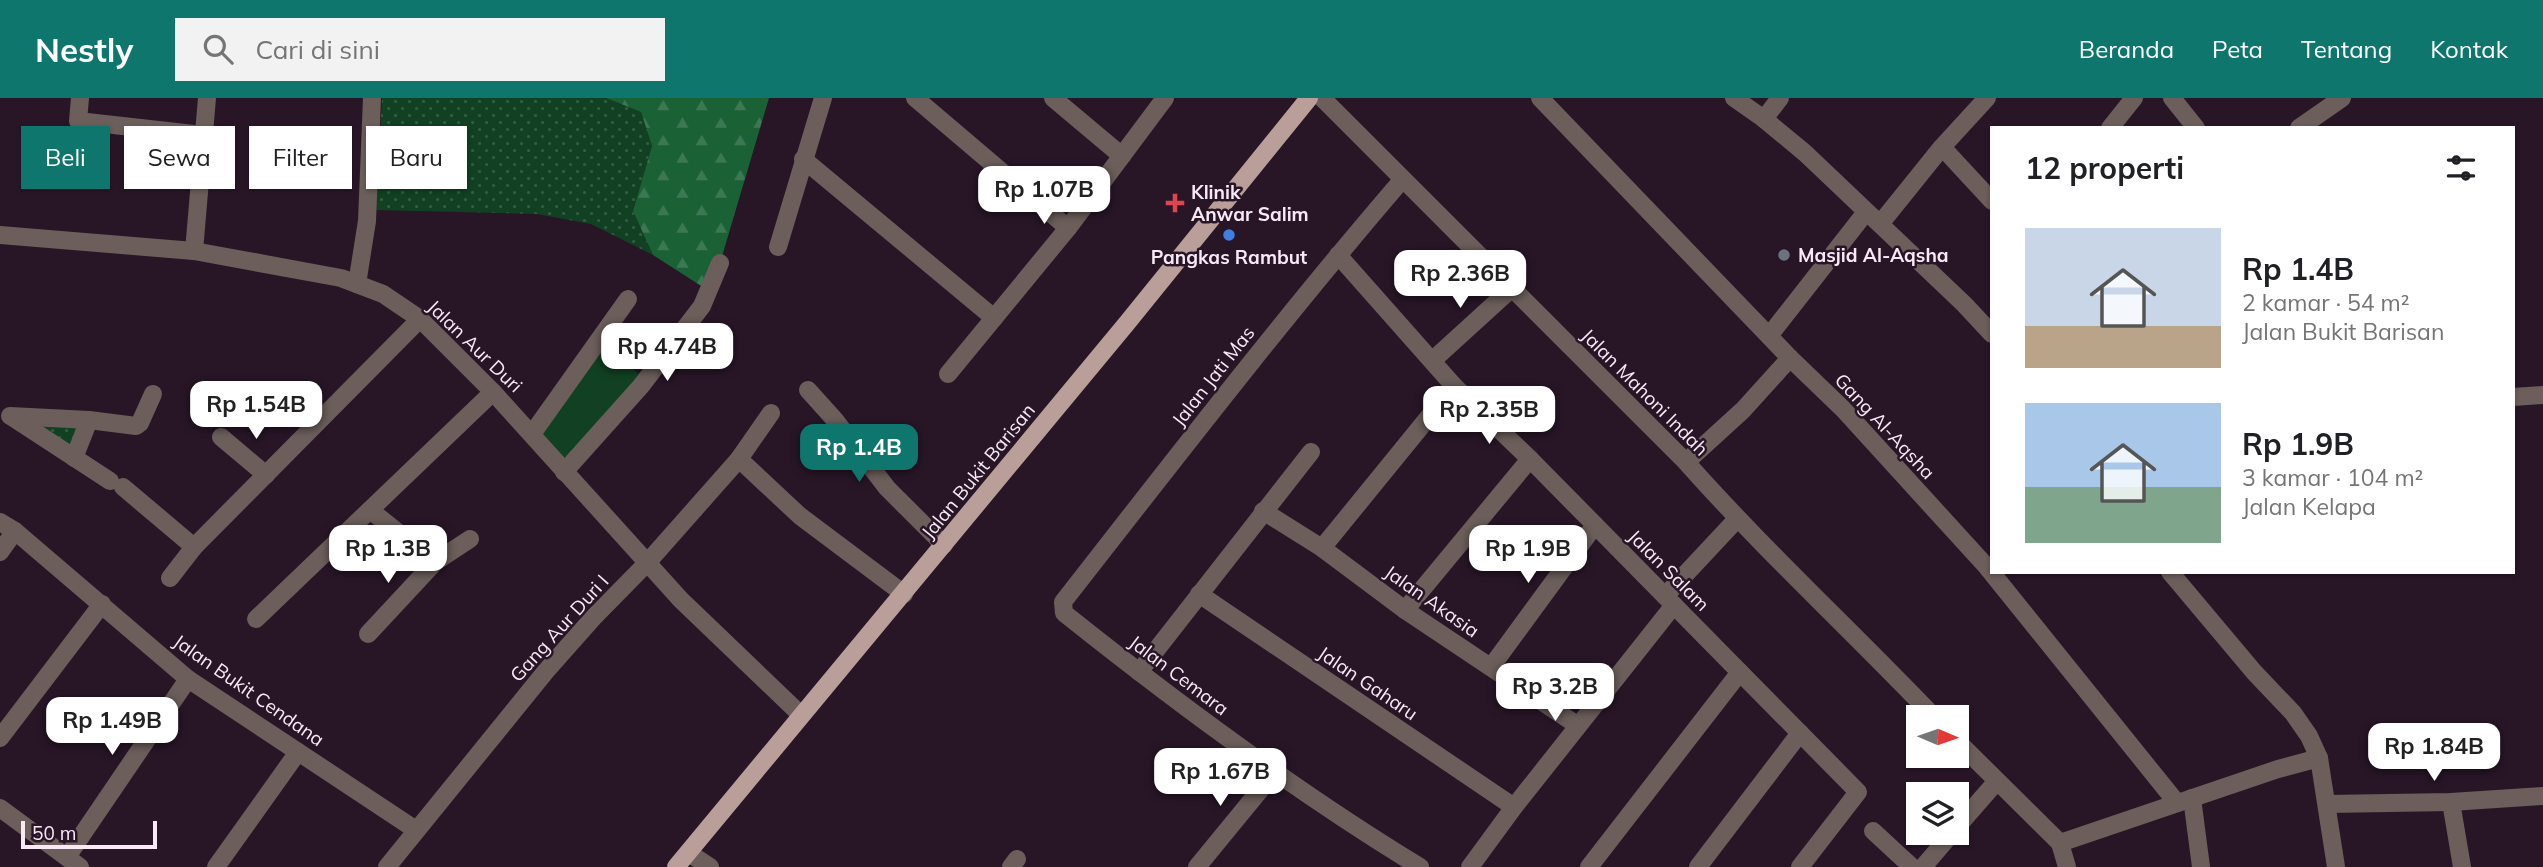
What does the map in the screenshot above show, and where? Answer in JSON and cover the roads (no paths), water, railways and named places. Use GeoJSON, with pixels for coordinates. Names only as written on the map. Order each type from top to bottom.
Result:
{"type":"FeatureCollection","features":[{"type":"Feature","properties":{"kind":"main road","name":"Jalan Bukit Barisan"},"geometry":{"type":"LineString","coordinates":[[676,867],[904,594],[1309,98]]}},
{"type":"Feature","properties":{"kind":"street"},"geometry":{"type":"LineString","coordinates":[[80,98],[78,121],[124,126]]}},
{"type":"Feature","properties":{"kind":"street"},"geometry":{"type":"LineString","coordinates":[[204,126],[207,98]]}},
{"type":"Feature","properties":{"kind":"street"},"geometry":{"type":"LineString","coordinates":[[357,284],[367,221],[372,98]]}},
{"type":"Feature","properties":{"kind":"street"},"geometry":{"type":"LineString","coordinates":[[778,247],[823,98]]}},
{"type":"Feature","properties":{"kind":"street"},"geometry":{"type":"LineString","coordinates":[[915,98],[1068,228]]}},
{"type":"Feature","properties":{"kind":"street"},"geometry":{"type":"LineString","coordinates":[[1053,98],[1122,156]]}},
{"type":"Feature","properties":{"kind":"street"},"geometry":{"type":"LineString","coordinates":[[948,374],[1068,228],[1165,98]]}},
{"type":"Feature","properties":{"kind":"street","name":"Jalan Mahoni Indah"},"geometry":{"type":"LineString","coordinates":[[1322,98],[1686,462],[1737,519],[1922,705]]}},
{"type":"Feature","properties":{"kind":"street","name":"Gang Al-Aqsha"},"geometry":{"type":"LineString","coordinates":[[1540,98],[1843,410],[1990,571]]}},
{"type":"Feature","properties":{"kind":"street"},"geometry":{"type":"LineString","coordinates":[[1734,98],[1805,153],[1990,332]]}},
{"type":"Feature","properties":{"kind":"street"},"geometry":{"type":"LineString","coordinates":[[1764,119],[1780,98]]}},
{"type":"Feature","properties":{"kind":"street"},"geometry":{"type":"LineString","coordinates":[[1880,224],[1942,146],[1987,98]]}},
{"type":"Feature","properties":{"kind":"street"},"geometry":{"type":"LineString","coordinates":[[2112,126],[2134,98]]}},
{"type":"Feature","properties":{"kind":"street"},"geometry":{"type":"LineString","coordinates":[[2172,98],[2194,126]]}},
{"type":"Feature","properties":{"kind":"street"},"geometry":{"type":"LineString","coordinates":[[2303,126],[2342,98]]}},
{"type":"Feature","properties":{"kind":"street"},"geometry":{"type":"LineString","coordinates":[[1942,146],[1990,199]]}},
{"type":"Feature","properties":{"kind":"street"},"geometry":{"type":"LineString","coordinates":[[803,159],[994,318]]}},
{"type":"Feature","properties":{"kind":"street","name":"Jalan Jati Mas"},"geometry":{"type":"LineString","coordinates":[[1063,602],[1245,368],[1402,180]]}},
{"type":"Feature","properties":{"kind":"street"},"geometry":{"type":"LineString","coordinates":[[194,251],[199,189]]}},
{"type":"Feature","properties":{"kind":"street"},"geometry":{"type":"LineString","coordinates":[[1769,336],[1866,212]]}},
{"type":"Feature","properties":{"kind":"street","name":"Jalan Aur Duri"},"geometry":{"type":"LineString","coordinates":[[0,234],[194,251],[341,278],[383,295],[420,319],[494,392],[681,600],[801,715]]}},
{"type":"Feature","properties":{"kind":"street","name":"Jalan Salam"},"geometry":{"type":"LineString","coordinates":[[1338,255],[1454,386],[1530,459],[1858,792],[1800,867]]}},
{"type":"Feature","properties":{"kind":"street"},"geometry":{"type":"LineString","coordinates":[[564,472],[641,386],[702,306],[720,263]]}},
{"type":"Feature","properties":{"kind":"street"},"geometry":{"type":"LineString","coordinates":[[1433,360],[1512,288]]}},
{"type":"Feature","properties":{"kind":"street"},"geometry":{"type":"LineString","coordinates":[[532,434],[628,299]]}},
{"type":"Feature","properties":{"kind":"street"},"geometry":{"type":"LineString","coordinates":[[170,578],[194,547],[420,319]]}},
{"type":"Feature","properties":{"kind":"street"},"geometry":{"type":"LineString","coordinates":[[1686,462],[1743,410],[1790,358]]}},
{"type":"Feature","properties":{"kind":"street"},"geometry":{"type":"LineString","coordinates":[[1322,548],[1454,386]]}},
{"type":"Feature","properties":{"kind":"street"},"geometry":{"type":"LineString","coordinates":[[808,390],[835,420],[887,488],[944,545]]}},
{"type":"Feature","properties":{"kind":"street"},"geometry":{"type":"LineString","coordinates":[[256,619],[494,392]]}},
{"type":"Feature","properties":{"kind":"street"},"geometry":{"type":"LineString","coordinates":[[5,413],[136,426],[140,424],[153,394]]}},
{"type":"Feature","properties":{"kind":"street"},"geometry":{"type":"LineString","coordinates":[[2515,397],[2543,395]]}},
{"type":"Feature","properties":{"kind":"street"},"geometry":{"type":"LineString","coordinates":[[5,413],[117,484],[194,547]]}},
{"type":"Feature","properties":{"kind":"street","name":"Gang Aur Duri I"},"geometry":{"type":"LineString","coordinates":[[387,867],[546,671],[593,618],[648,563],[738,459],[771,413]]}},
{"type":"Feature","properties":{"kind":"street"},"geometry":{"type":"LineString","coordinates":[[74,458],[89,420]]}},
{"type":"Feature","properties":{"kind":"street"},"geometry":{"type":"LineString","coordinates":[[221,437],[266,475]]}},
{"type":"Feature","properties":{"kind":"street"},"geometry":{"type":"LineString","coordinates":[[1139,672],[1311,452]]}},
{"type":"Feature","properties":{"kind":"street"},"geometry":{"type":"LineString","coordinates":[[738,459],[800,516],[904,594]]}},
{"type":"Feature","properties":{"kind":"street"},"geometry":{"type":"LineString","coordinates":[[1405,610],[1530,459]]}},
{"type":"Feature","properties":{"kind":"street"},"geometry":{"type":"LineString","coordinates":[[370,510],[435,562]]}},
{"type":"Feature","properties":{"kind":"street","name":"Jalan Akasia"},"geometry":{"type":"LineString","coordinates":[[1263,511],[1322,548],[1405,610],[1577,726]]}},
{"type":"Feature","properties":{"kind":"street"},"geometry":{"type":"LineString","coordinates":[[1470,867],[1670,600],[1737,519]]}},
{"type":"Feature","properties":{"kind":"street"},"geometry":{"type":"LineString","coordinates":[[1491,667],[1595,525]]}},
{"type":"Feature","properties":{"kind":"street"},"geometry":{"type":"LineString","coordinates":[[0,552],[7,527]]}},
{"type":"Feature","properties":{"kind":"street","name":"Jalan Bukit Cendana"},"geometry":{"type":"LineString","coordinates":[[7,527],[188,678],[416,830]]}},
{"type":"Feature","properties":{"kind":"street"},"geometry":{"type":"LineString","coordinates":[[368,634],[435,562],[470,539]]}},
{"type":"Feature","properties":{"kind":"street","name":"Gang Al-Aqsha"},"geometry":{"type":"LineString","coordinates":[[1993,574],[2184,801]]}},
{"type":"Feature","properties":{"kind":"street"},"geometry":{"type":"LineString","coordinates":[[2172,574],[2254,672],[2293,713],[2309,736],[2319,758],[2336,867]]}},
{"type":"Feature","properties":{"kind":"street","name":"Jalan Gaharu"},"geometry":{"type":"LineString","coordinates":[[1199,594],[1514,807]]}},
{"type":"Feature","properties":{"kind":"street","name":"Jalan Cemara"},"geometry":{"type":"LineString","coordinates":[[1063,602],[1063,612],[1274,773],[1420,867]]}},
{"type":"Feature","properties":{"kind":"street"},"geometry":{"type":"LineString","coordinates":[[0,738],[102,604]]}},
{"type":"Feature","properties":{"kind":"street"},"geometry":{"type":"LineString","coordinates":[[1589,867],[1740,672]]}},
{"type":"Feature","properties":{"kind":"street"},"geometry":{"type":"LineString","coordinates":[[0,808],[74,862],[188,678]]}},
{"type":"Feature","properties":{"kind":"street"},"geometry":{"type":"LineString","coordinates":[[1698,867],[1800,733]]}},
{"type":"Feature","properties":{"kind":"street"},"geometry":{"type":"LineString","coordinates":[[216,867],[298,752]]}},
{"type":"Feature","properties":{"kind":"street"},"geometry":{"type":"LineString","coordinates":[[1969,753],[2060,843],[2067,867]]}},
{"type":"Feature","properties":{"kind":"street"},"geometry":{"type":"LineString","coordinates":[[2060,843],[2319,758]]}},
{"type":"Feature","properties":{"kind":"street"},"geometry":{"type":"LineString","coordinates":[[1197,867],[1274,773]]}},
{"type":"Feature","properties":{"kind":"street"},"geometry":{"type":"LineString","coordinates":[[1969,813],[1997,781]]}},
{"type":"Feature","properties":{"kind":"street"},"geometry":{"type":"LineString","coordinates":[[2327,804],[2451,802],[2543,796]]}},
{"type":"Feature","properties":{"kind":"street"},"geometry":{"type":"LineString","coordinates":[[2184,801],[2201,867]]}},
{"type":"Feature","properties":{"kind":"street"},"geometry":{"type":"LineString","coordinates":[[2451,802],[2462,867]]}},
{"type":"Feature","properties":{"kind":"street"},"geometry":{"type":"LineString","coordinates":[[1873,831],[1912,867]]}},
{"type":"Feature","properties":{"kind":"street"},"geometry":{"type":"LineString","coordinates":[[1923,867],[1942,845]]}},
{"type":"Feature","properties":{"kind":"street"},"geometry":{"type":"LineString","coordinates":[[689,853],[710,867]]}},
{"type":"Feature","properties":{"kind":"place","name":"Klinik Anwar Salim"},"geometry":{"type":"Point","coordinates":[1175,203]}},
{"type":"Feature","properties":{"kind":"place","name":"Pangkas Rambut"},"geometry":{"type":"Point","coordinates":[1229,235]}},
{"type":"Feature","properties":{"kind":"place","name":"Masjid Al-Aqsha"},"geometry":{"type":"Point","coordinates":[1784,255]}}]}
